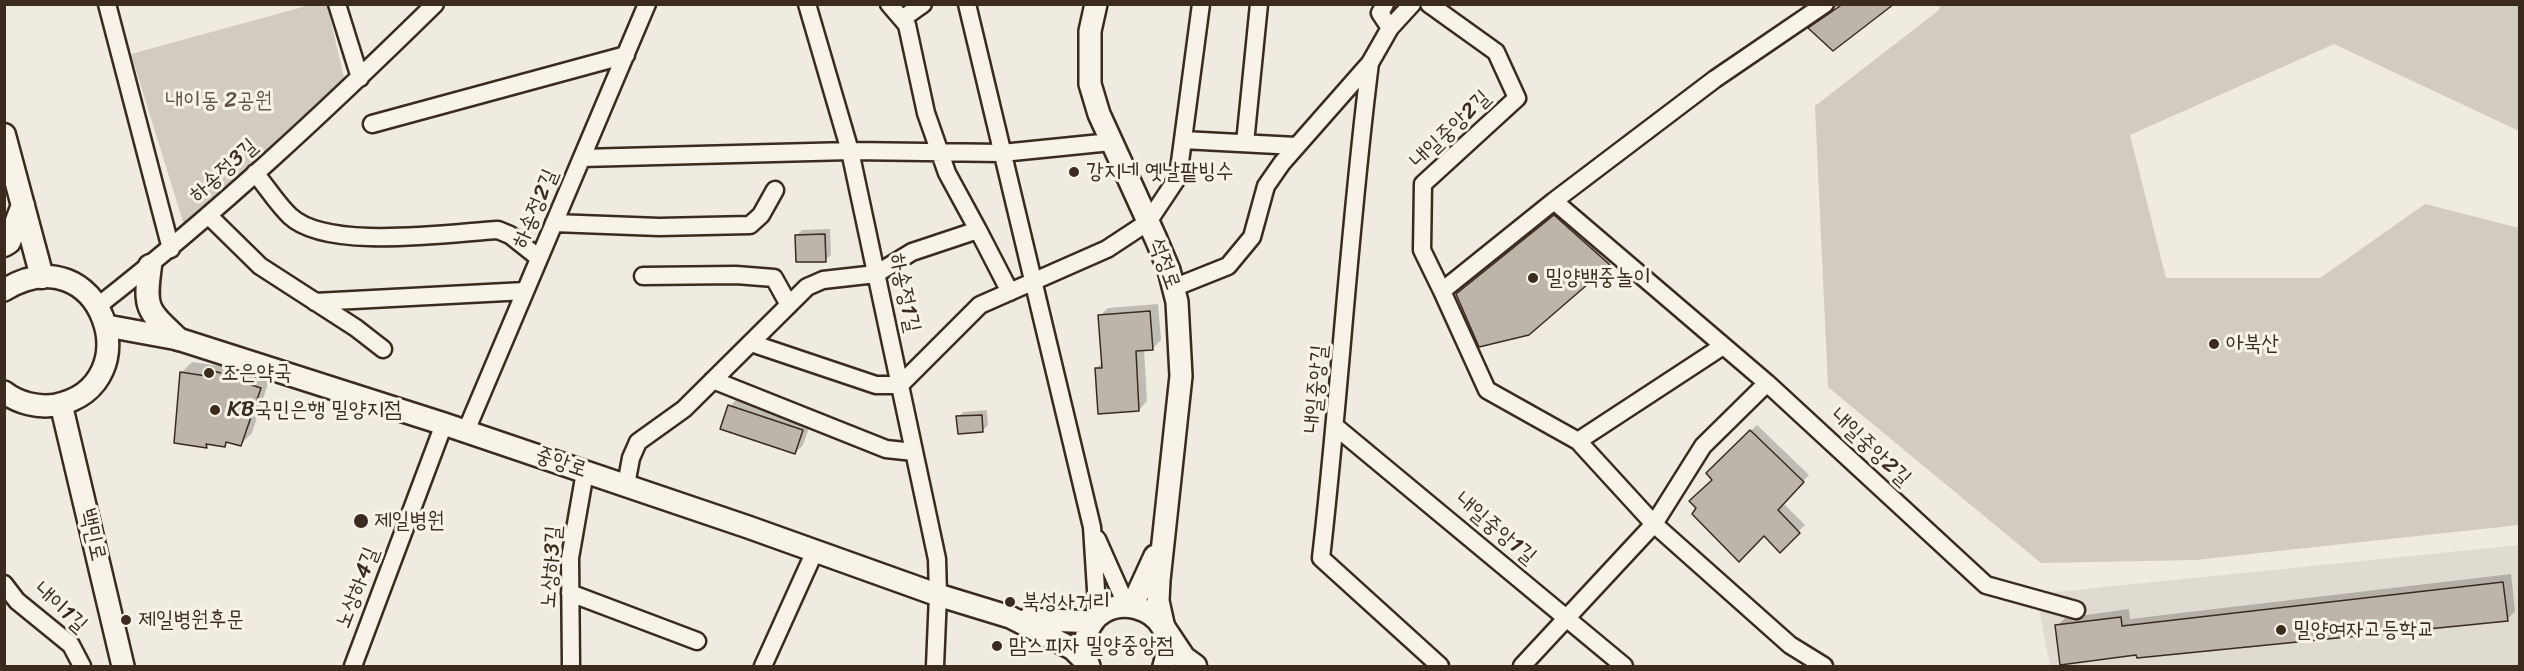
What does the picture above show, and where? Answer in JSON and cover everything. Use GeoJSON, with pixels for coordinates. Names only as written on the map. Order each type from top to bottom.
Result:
{"type":"FeatureCollection","features":[{"type":"Feature","properties":{"kind":"main road"},"geometry":{"type":"LineString","coordinates":[[4,135],[42,277]]}},
{"type":"Feature","properties":{"kind":"main road"},"geometry":{"type":"LineString","coordinates":[[4,245],[9,242],[23,205]]}},
{"type":"Feature","properties":{"kind":"main road"},"geometry":{"type":"LineString","coordinates":[[150,266],[146,292],[152,314],[178,339]]}},
{"type":"Feature","properties":{"kind":"main road"},"geometry":{"type":"LineString","coordinates":[[1164,628],[1184,658],[1195,666]]}},
{"type":"Feature","properties":{"kind":"street","name":"하송정3길"},"geometry":{"type":"LineString","coordinates":[[107,4],[171,249]]}},
{"type":"Feature","properties":{"kind":"street"},"geometry":{"type":"LineString","coordinates":[[337,4],[360,78]]}},
{"type":"Feature","properties":{"kind":"street","name":"하송정3길"},"geometry":{"type":"LineString","coordinates":[[99,306],[171,249],[360,78],[435,4]]}},
{"type":"Feature","properties":{"kind":"street","name":"하송정2길"},"geometry":{"type":"LineString","coordinates":[[466,431],[647,4]]}},
{"type":"Feature","properties":{"kind":"street","name":"하송정1길"},"geometry":{"type":"LineString","coordinates":[[807,4],[850,151],[937,559],[935,666]]}},
{"type":"Feature","properties":{"kind":"street"},"geometry":{"type":"LineString","coordinates":[[889,4],[908,25],[926,113],[947,173],[1010,292]]}},
{"type":"Feature","properties":{"kind":"street"},"geometry":{"type":"LineString","coordinates":[[902,19],[922,4]]}},
{"type":"Feature","properties":{"kind":"street"},"geometry":{"type":"LineString","coordinates":[[967,4],[1092,527],[1097,604],[1093,622]]}},
{"type":"Feature","properties":{"kind":"street","name":"석정로"},"geometry":{"type":"LineString","coordinates":[[1096,4],[1090,31],[1090,84],[1098,114],[1169,270],[1181,339],[1181,376],[1158,601],[1168,641],[1168,654],[1164,666]]}},
{"type":"Feature","properties":{"kind":"street"},"geometry":{"type":"LineString","coordinates":[[751,343],[876,385],[900,385],[980,305],[1107,249],[1148,222],[1178,177],[1201,4]]}},
{"type":"Feature","properties":{"kind":"street"},"geometry":{"type":"LineString","coordinates":[[1245,143],[1259,4]]}},
{"type":"Feature","properties":{"kind":"street"},"geometry":{"type":"LineString","coordinates":[[1385,4],[1380,13],[1390,28]]}},
{"type":"Feature","properties":{"kind":"street"},"geometry":{"type":"LineString","coordinates":[[1173,288],[1228,266],[1252,237],[1266,186],[1296,146],[1370,63],[1390,28],[1412,4]]}},
{"type":"Feature","properties":{"kind":"street","name":"내일중앙2길"},"geometry":{"type":"LineString","coordinates":[[1429,4],[1496,52],[1517,98],[1423,184],[1422,250],[1487,390],[1578,441],[1654,524]]}},
{"type":"Feature","properties":{"kind":"street"},"geometry":{"type":"LineString","coordinates":[[1442,291],[1554,201],[1715,79],[1825,4]]}},
{"type":"Feature","properties":{"kind":"street"},"geometry":{"type":"LineString","coordinates":[[372,124],[626,55]]}},
{"type":"Feature","properties":{"kind":"street","name":"내일중앙길"},"geometry":{"type":"LineString","coordinates":[[1370,63],[1361,131],[1336,428],[1322,558],[1440,666]]}},
{"type":"Feature","properties":{"kind":"street"},"geometry":{"type":"LineString","coordinates":[[1183,141],[1296,146]]}},
{"type":"Feature","properties":{"kind":"street"},"geometry":{"type":"LineString","coordinates":[[582,158],[850,151],[1002,153],[1111,142]]}},
{"type":"Feature","properties":{"kind":"street"},"geometry":{"type":"LineString","coordinates":[[255,173],[291,217],[318,231],[364,237],[498,230],[510,235],[539,258]]}},
{"type":"Feature","properties":{"kind":"street"},"geometry":{"type":"LineString","coordinates":[[554,223],[660,226],[750,225],[761,215],[775,190]]}},
{"type":"Feature","properties":{"kind":"street","name":"내일중앙2길"},"geometry":{"type":"LineString","coordinates":[[1554,201],[1767,383],[1986,585],[2076,609]]}},
{"type":"Feature","properties":{"kind":"street"},"geometry":{"type":"LineString","coordinates":[[208,215],[260,266],[378,343],[383,349]]}},
{"type":"Feature","properties":{"kind":"street"},"geometry":{"type":"LineString","coordinates":[[626,485],[631,458],[638,442],[684,409],[807,287],[823,280],[876,274],[912,252],[978,230]]}},
{"type":"Feature","properties":{"kind":"street"},"geometry":{"type":"LineString","coordinates":[[643,276],[736,275],[774,278],[789,305]]}},
{"type":"Feature","properties":{"kind":"street"},"geometry":{"type":"LineString","coordinates":[[4,290],[20,281],[42,277],[64,279],[83,290],[99,306],[107,326],[109,348],[103,369],[90,387],[72,400],[61,404],[30,404],[4,392]]}},
{"type":"Feature","properties":{"kind":"street"},"geometry":{"type":"LineString","coordinates":[[315,302],[525,291]]}},
{"type":"Feature","properties":{"kind":"street","name":"중앙로"},"geometry":{"type":"LineString","coordinates":[[107,326],[178,339],[466,431],[938,595],[1010,617]]}},
{"type":"Feature","properties":{"kind":"street"},"geometry":{"type":"LineString","coordinates":[[1578,441],[1723,346]]}},
{"type":"Feature","properties":{"kind":"street"},"geometry":{"type":"LineString","coordinates":[[713,380],[886,449],[914,452]]}},
{"type":"Feature","properties":{"kind":"street"},"geometry":{"type":"LineString","coordinates":[[1522,666],[1654,524],[1703,446],[1767,383]]}},
{"type":"Feature","properties":{"kind":"street","name":"백민로"},"geometry":{"type":"LineString","coordinates":[[61,404],[123,666]]}},
{"type":"Feature","properties":{"kind":"street","name":"노상하4길"},"geometry":{"type":"LineString","coordinates":[[352,666],[444,424]]}},
{"type":"Feature","properties":{"kind":"street","name":"내일중앙1길"},"geometry":{"type":"LineString","coordinates":[[1336,428],[1624,666]]}},
{"type":"Feature","properties":{"kind":"street","name":"노상하3길"},"geometry":{"type":"LineString","coordinates":[[571,666],[570,558],[585,472]]}},
{"type":"Feature","properties":{"kind":"street"},"geometry":{"type":"LineString","coordinates":[[1654,524],[1790,645],[1824,666]]}},
{"type":"Feature","properties":{"kind":"street"},"geometry":{"type":"LineString","coordinates":[[1092,527],[1121,593],[1132,606]]}},
{"type":"Feature","properties":{"kind":"street"},"geometry":{"type":"LineString","coordinates":[[1132,606],[1163,536]]}},
{"type":"Feature","properties":{"kind":"street"},"geometry":{"type":"LineString","coordinates":[[763,666],[815,551]]}},
{"type":"Feature","properties":{"kind":"street","name":"내이1길"},"geometry":{"type":"LineString","coordinates":[[4,584],[16,601],[71,645],[82,666]]}},
{"type":"Feature","properties":{"kind":"street"},"geometry":{"type":"LineString","coordinates":[[570,593],[697,641]]}},
{"type":"Feature","properties":{"kind":"street"},"geometry":{"type":"LineString","coordinates":[[1088,665],[1084,649],[1086,634],[1093,622],[1104,612],[1117,607],[1132,606],[1145,610],[1164,628]]}},
{"type":"Feature","properties":{"kind":"street"},"geometry":{"type":"LineString","coordinates":[[1010,617],[1058,622],[1093,622]]}},
{"type":"Feature","properties":{"kind":"street"},"geometry":{"type":"LineString","coordinates":[[1010,617],[1073,649],[1088,665]]}},
{"type":"Feature","properties":{"kind":"shaded area","name":"밀양여자고등학교"},"geometry":{"type":"Polygon","coordinates":[[[2519,545],[2519,666],[2050,666],[2036,594],[2519,545]]]}},
{"type":"Feature","properties":{"kind":"green space","name":"내이동 2공원"},"geometry":{"type":"Polygon","coordinates":[[[310,5],[327,5],[344,78],[185,228],[131,54],[310,5]]]}},
{"type":"Feature","properties":{"kind":"green space"},"geometry":{"type":"Polygon","coordinates":[[[1940,5],[2519,5],[2519,131],[2334,44],[2130,135],[2166,278],[2320,278],[2425,204],[2519,228],[2519,525],[2195,560],[2041,563],[1828,387],[1815,106],[1939,10],[1940,5]]]}},
{"type":"Feature","properties":{"kind":"building"},"geometry":{"type":"Polygon","coordinates":[[[1843,4],[1894,4],[1833,51],[1808,28],[1843,4]]]}},
{"type":"Feature","properties":{"kind":"building","name":"밀양백중놀이"},"geometry":{"type":"Polygon","coordinates":[[[1554,215],[1610,265],[1529,335],[1479,347],[1456,294],[1554,215]]]}},
{"type":"Feature","properties":{"kind":"building"},"geometry":{"type":"Polygon","coordinates":[[[825,234],[826,262],[796,262],[795,235],[825,234]]]}},
{"type":"Feature","properties":{"kind":"building"},"geometry":{"type":"Polygon","coordinates":[[[1150,311],[1153,350],[1136,351],[1139,411],[1098,414],[1095,368],[1102,368],[1098,315],[1150,311]]]}},
{"type":"Feature","properties":{"kind":"building"},"geometry":{"type":"Polygon","coordinates":[[[213,371],[237,377],[236,380],[261,388],[241,446],[226,442],[225,447],[206,444],[207,448],[174,443],[180,372],[213,377],[213,371]]]}},
{"type":"Feature","properties":{"kind":"building"},"geometry":{"type":"Polygon","coordinates":[[[728,405],[803,430],[795,454],[720,429],[728,405]]]}},
{"type":"Feature","properties":{"kind":"building"},"geometry":{"type":"Polygon","coordinates":[[[982,415],[983,432],[958,434],[956,416],[982,415]]]}},
{"type":"Feature","properties":{"kind":"building"},"geometry":{"type":"Polygon","coordinates":[[[1750,430],[1804,482],[1778,510],[1800,533],[1780,553],[1764,536],[1739,562],[1692,514],[1696,508],[1689,501],[1712,480],[1706,473],[1750,430]]]}},
{"type":"Feature","properties":{"kind":"building"},"geometry":{"type":"Polygon","coordinates":[[[2503,582],[2508,621],[2137,658],[2136,655],[2060,665],[2055,625],[2121,617],[2122,626],[2503,582]]]}},
{"type":"Feature","properties":{"kind":"place","name":"강지네 옛날팥빙수"},"geometry":{"type":"Point","coordinates":[1074,172]}},
{"type":"Feature","properties":{"kind":"place","name":"밀양백중놀이"},"geometry":{"type":"Point","coordinates":[1533,278]}},
{"type":"Feature","properties":{"kind":"place","name":"아북산"},"geometry":{"type":"Point","coordinates":[2214,344]}},
{"type":"Feature","properties":{"kind":"place","name":"조은약국"},"geometry":{"type":"Point","coordinates":[209,373]}},
{"type":"Feature","properties":{"kind":"place","name":"KB국민은행 밀양지점"},"geometry":{"type":"Point","coordinates":[215,410]}},
{"type":"Feature","properties":{"kind":"place","name":"제일병원"},"geometry":{"type":"Point","coordinates":[361,521]}},
{"type":"Feature","properties":{"kind":"place","name":"북성사거리"},"geometry":{"type":"Point","coordinates":[1010,602]}},
{"type":"Feature","properties":{"kind":"place","name":"제일병원후문"},"geometry":{"type":"Point","coordinates":[126,620]}},
{"type":"Feature","properties":{"kind":"place","name":"밀양여자고등학교"},"geometry":{"type":"Point","coordinates":[2281,630]}},
{"type":"Feature","properties":{"kind":"place","name":"맘스피자 밀양중앙점"},"geometry":{"type":"Point","coordinates":[997,646]}}]}
